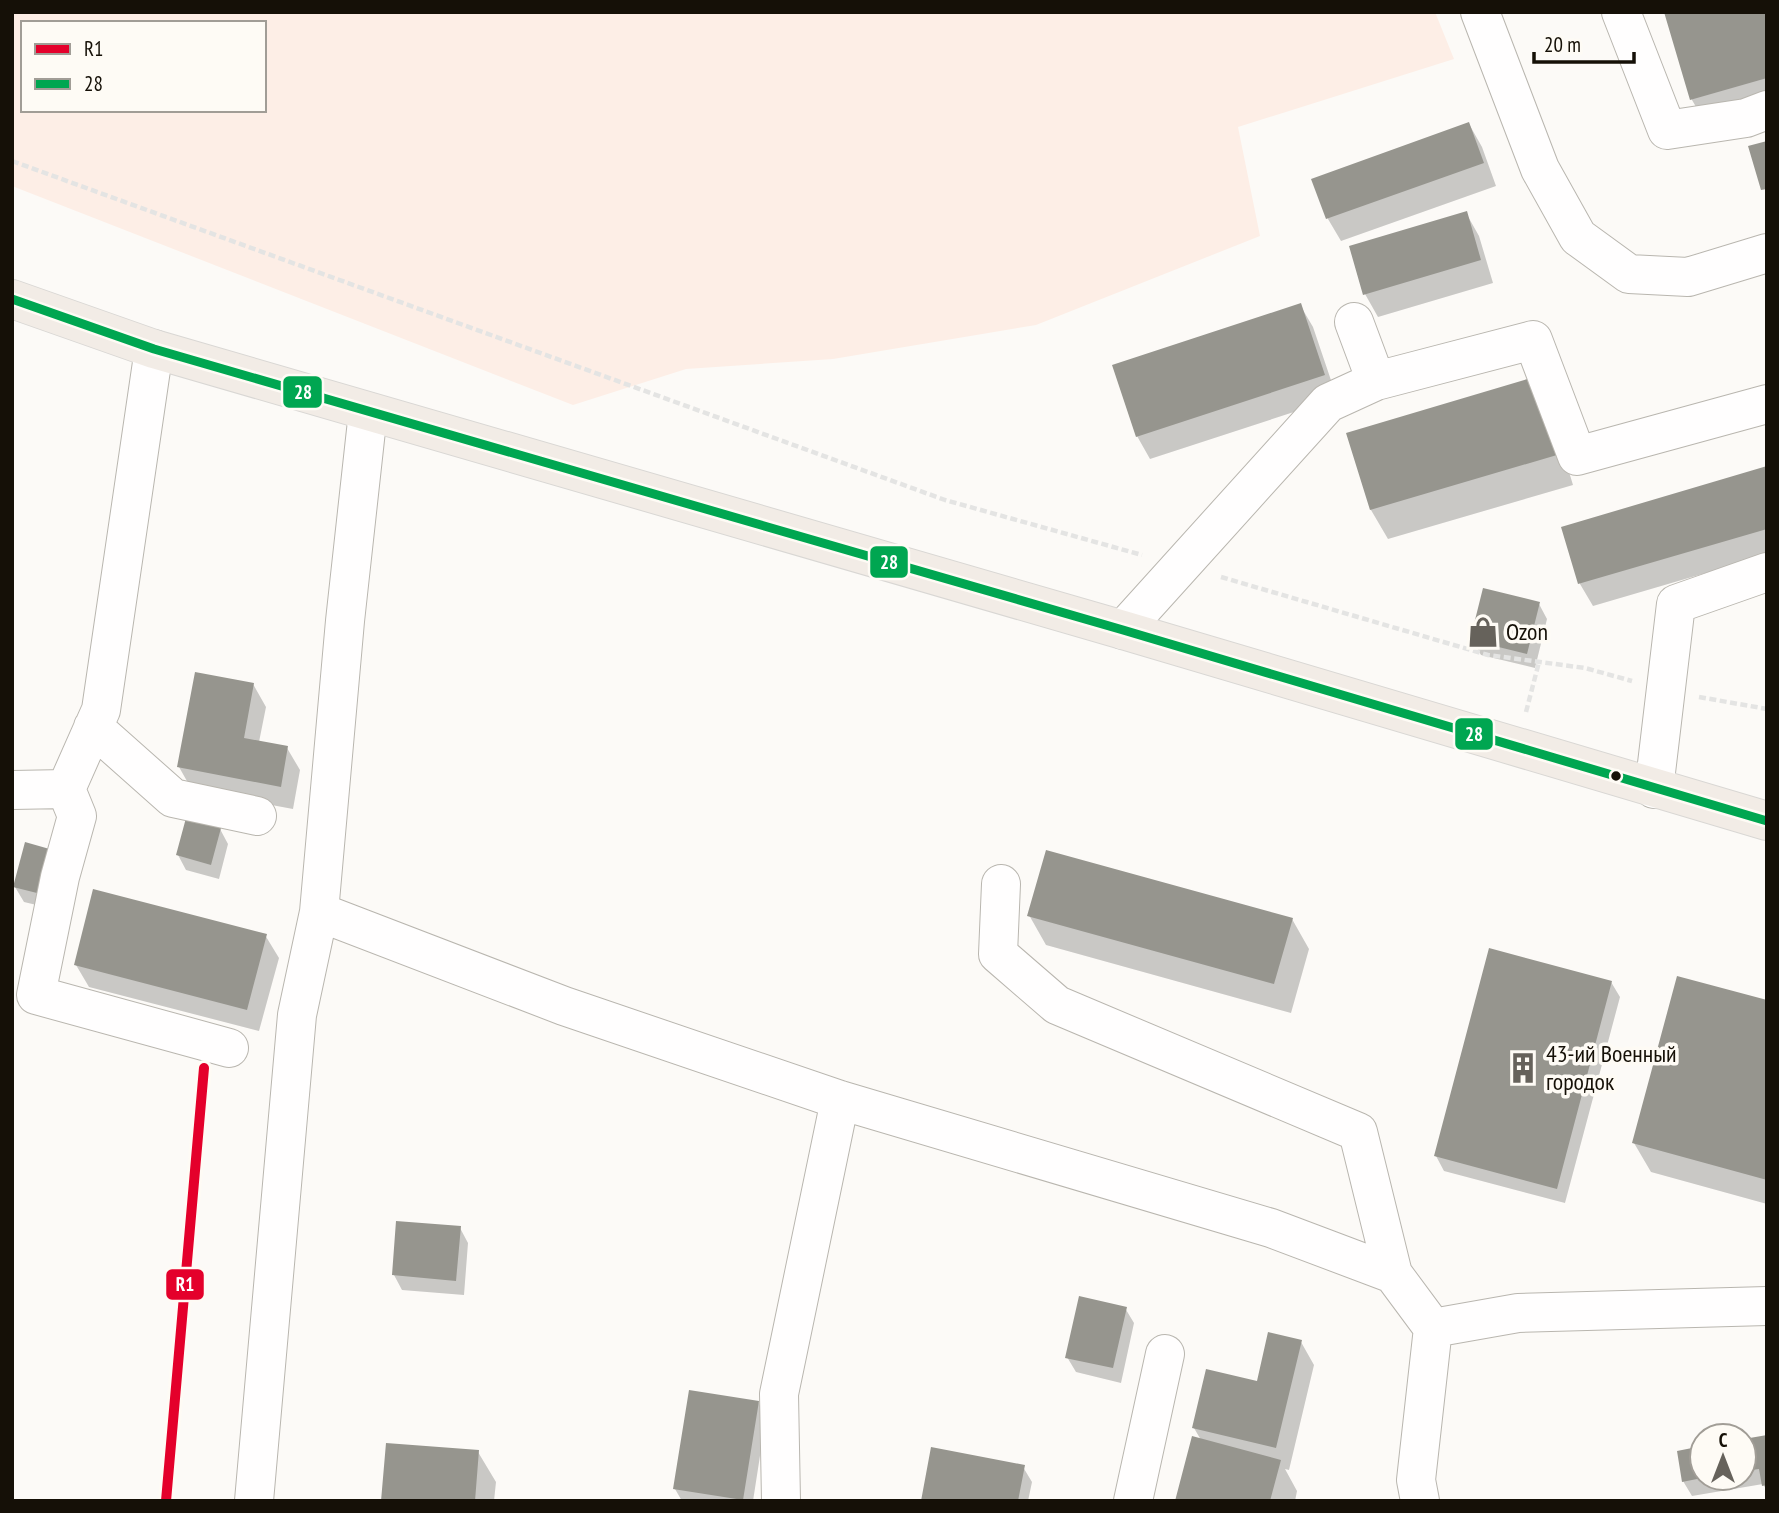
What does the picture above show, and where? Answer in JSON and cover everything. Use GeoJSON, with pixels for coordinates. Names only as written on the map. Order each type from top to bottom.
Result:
{"type":"FeatureCollection","features":[{"type":"Feature","properties":{"kind":"main road"},"geometry":{"type":"LineString","coordinates":[[12,275],[29,305],[154,349],[1123,630],[1767,821]]}},
{"type":"Feature","properties":{"kind":"street"},"geometry":{"type":"LineString","coordinates":[[1480,12],[1540,169],[1578,237],[1629,274],[1688,276],[1767,253]]}},
{"type":"Feature","properties":{"kind":"street"},"geometry":{"type":"LineString","coordinates":[[1621,12],[1667,130],[1745,118],[1767,110]]}},
{"type":"Feature","properties":{"kind":"street"},"geometry":{"type":"LineString","coordinates":[[1354,322],[1376,381]]}},
{"type":"Feature","properties":{"kind":"street"},"geometry":{"type":"LineString","coordinates":[[1123,630],[1328,403],[1376,381],[1533,340],[1577,456],[1767,404]]}},
{"type":"Feature","properties":{"kind":"street"},"geometry":{"type":"LineString","coordinates":[[154,349],[100,710],[66,789],[77,816],[60,877],[36,995],[229,1048]]}},
{"type":"Feature","properties":{"kind":"street"},"geometry":{"type":"LineString","coordinates":[[254,1501],[297,1015],[320,912],[345,621],[368,412]]}},
{"type":"Feature","properties":{"kind":"street"},"geometry":{"type":"LineString","coordinates":[[1654,789],[1676,604],[1767,572]]}},
{"type":"Feature","properties":{"kind":"street"},"geometry":{"type":"LineString","coordinates":[[93,727],[173,798],[257,816]]}},
{"type":"Feature","properties":{"kind":"street"},"geometry":{"type":"LineString","coordinates":[[12,790],[66,789]]}},
{"type":"Feature","properties":{"kind":"street"},"geometry":{"type":"LineString","coordinates":[[1001,884],[998,954],[1057,1005],[1358,1132],[1393,1274],[1433,1328],[1416,1480],[1420,1501]]}},
{"type":"Feature","properties":{"kind":"street"},"geometry":{"type":"LineString","coordinates":[[320,912],[564,1006],[840,1100],[1271,1228],[1393,1274]]}},
{"type":"Feature","properties":{"kind":"street"},"geometry":{"type":"LineString","coordinates":[[781,1501],[779,1394],[840,1100]]}},
{"type":"Feature","properties":{"kind":"street"},"geometry":{"type":"LineString","coordinates":[[1433,1328],[1518,1313],[1767,1306]]}},
{"type":"Feature","properties":{"kind":"street"},"geometry":{"type":"LineString","coordinates":[[1132,1501],[1165,1354]]}},
{"type":"Feature","properties":{"kind":"path"},"geometry":{"type":"LineString","coordinates":[[12,161],[945,500],[1488,655],[1585,668],[1666,690],[1767,709]]}},
{"type":"Feature","properties":{"kind":"shaded area"},"geometry":{"type":"Polygon","coordinates":[[[12,12],[1435,12],[1454,59],[1238,127],[1260,236],[1036,325],[833,359],[686,369],[573,405],[12,186],[12,12]]]}},
{"type":"Feature","properties":{"kind":"building"},"geometry":{"type":"Polygon","coordinates":[[[1664,12],[1767,12],[1767,78],[1690,100],[1664,12]]]}},
{"type":"Feature","properties":{"kind":"building"},"geometry":{"type":"Polygon","coordinates":[[[1469,122],[1484,163],[1326,219],[1311,179],[1469,122]]]}},
{"type":"Feature","properties":{"kind":"building"},"geometry":{"type":"Polygon","coordinates":[[[1767,141],[1767,189],[1761,190],[1748,146],[1767,141]]]}},
{"type":"Feature","properties":{"kind":"building"},"geometry":{"type":"Polygon","coordinates":[[[1467,211],[1481,260],[1363,295],[1349,246],[1467,211]]]}},
{"type":"Feature","properties":{"kind":"building"},"geometry":{"type":"Polygon","coordinates":[[[1301,303],[1325,375],[1136,437],[1112,365],[1301,303]]]}},
{"type":"Feature","properties":{"kind":"building"},"geometry":{"type":"Polygon","coordinates":[[[1534,377],[1557,455],[1370,510],[1346,433],[1534,377]]]}},
{"type":"Feature","properties":{"kind":"building"},"geometry":{"type":"Polygon","coordinates":[[[1767,466],[1767,529],[1578,584],[1561,527],[1767,466]]]}},
{"type":"Feature","properties":{"kind":"building"},"geometry":{"type":"Polygon","coordinates":[[[1483,588],[1540,602],[1527,654],[1470,640],[1483,588]]]}},
{"type":"Feature","properties":{"kind":"building"},"geometry":{"type":"Polygon","coordinates":[[[195,672],[254,683],[244,738],[288,746],[281,787],[177,767],[195,672]]]}},
{"type":"Feature","properties":{"kind":"building"},"geometry":{"type":"Polygon","coordinates":[[[186,818],[221,828],[211,865],[176,855],[186,818]]]}},
{"type":"Feature","properties":{"kind":"building"},"geometry":{"type":"Polygon","coordinates":[[[25,842],[53,850],[41,894],[13,887],[25,842]]]}},
{"type":"Feature","properties":{"kind":"building"},"geometry":{"type":"Polygon","coordinates":[[[1046,850],[1293,918],[1274,984],[1027,916],[1046,850]]]}},
{"type":"Feature","properties":{"kind":"building"},"geometry":{"type":"Polygon","coordinates":[[[93,889],[267,934],[247,1010],[74,965],[93,889]]]}},
{"type":"Feature","properties":{"kind":"building","name":"43-ий Военный городок"},"geometry":{"type":"Polygon","coordinates":[[[1489,948],[1612,981],[1557,1189],[1434,1156],[1489,948]]]}},
{"type":"Feature","properties":{"kind":"building"},"geometry":{"type":"Polygon","coordinates":[[[1677,976],[1767,1000],[1767,1180],[1632,1143],[1677,976]]]}},
{"type":"Feature","properties":{"kind":"building"},"geometry":{"type":"Polygon","coordinates":[[[396,1221],[461,1226],[456,1281],[392,1275],[396,1221]]]}},
{"type":"Feature","properties":{"kind":"building"},"geometry":{"type":"Polygon","coordinates":[[[1079,1296],[1127,1307],[1113,1368],[1065,1358],[1079,1296]]]}},
{"type":"Feature","properties":{"kind":"building"},"geometry":{"type":"Polygon","coordinates":[[[1268,1332],[1302,1340],[1276,1448],[1192,1428],[1206,1369],[1257,1381],[1268,1332]]]}},
{"type":"Feature","properties":{"kind":"building"},"geometry":{"type":"Polygon","coordinates":[[[689,1390],[759,1401],[743,1500],[673,1489],[689,1390]]]}},
{"type":"Feature","properties":{"kind":"building"},"geometry":{"type":"Polygon","coordinates":[[[1767,1435],[1767,1485],[1762,1486],[1758,1469],[1758,1437],[1767,1435]]]}},
{"type":"Feature","properties":{"kind":"building"},"geometry":{"type":"Polygon","coordinates":[[[1192,1436],[1281,1460],[1270,1501],[1175,1501],[1192,1436]]]}},
{"type":"Feature","properties":{"kind":"building"},"geometry":{"type":"Polygon","coordinates":[[[386,1443],[479,1450],[475,1501],[381,1501],[386,1443]]]}},
{"type":"Feature","properties":{"kind":"building"},"geometry":{"type":"Polygon","coordinates":[[[931,1447],[1025,1465],[1018,1501],[921,1501],[931,1447]]]}},
{"type":"Feature","properties":{"kind":"building"},"geometry":{"type":"Polygon","coordinates":[[[1688,1449],[1688,1481],[1682,1482],[1677,1451],[1688,1449]]]}},
{"type":"Feature","properties":{"kind":"transit line","name":"28"},"geometry":{"type":"LineString","coordinates":[[12,299],[154,349],[1123,630],[1767,821]]}},
{"type":"Feature","properties":{"kind":"transit line","name":"R1"},"geometry":{"type":"LineString","coordinates":[[166,1501],[204,1068]]}},
{"type":"Feature","properties":{"kind":"place","name":"Ozon"},"geometry":{"type":"Point","coordinates":[1483,632]}},
{"type":"Feature","properties":{"kind":"place","name":"43-ий Военный городок"},"geometry":{"type":"Point","coordinates":[1523,1068]}}]}
